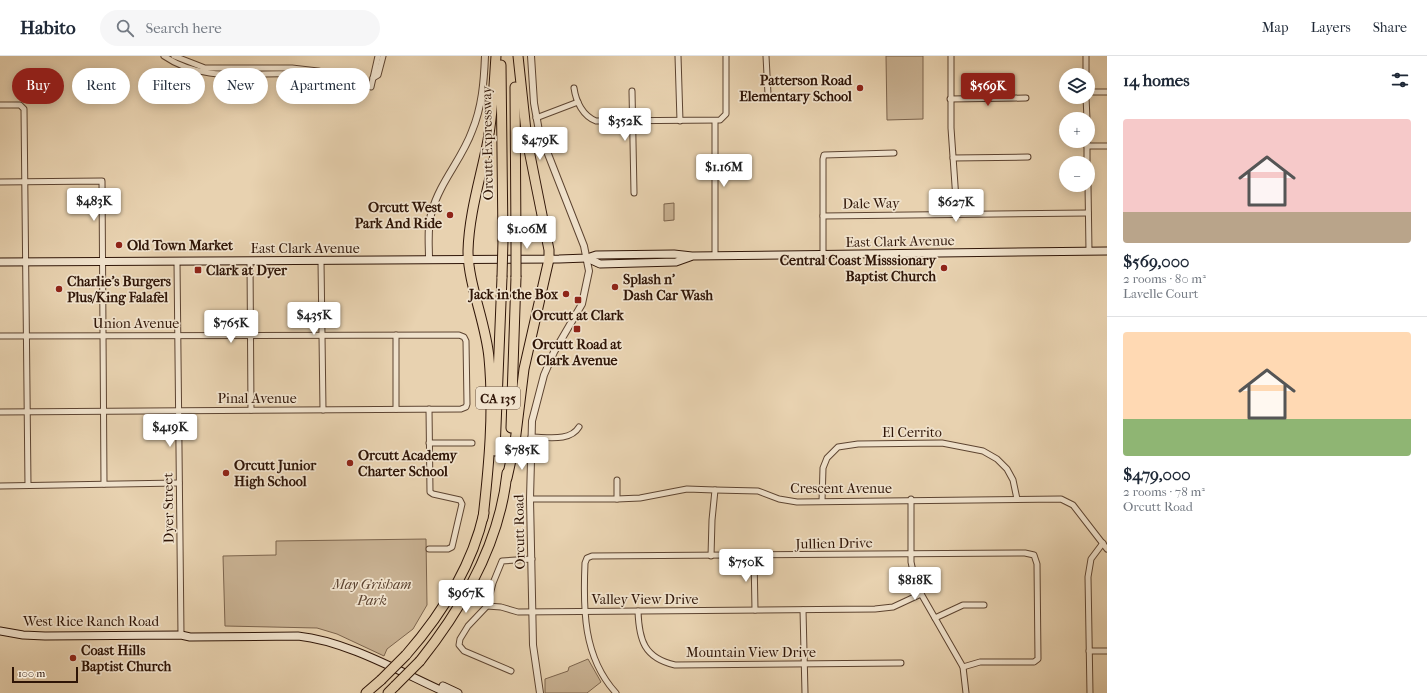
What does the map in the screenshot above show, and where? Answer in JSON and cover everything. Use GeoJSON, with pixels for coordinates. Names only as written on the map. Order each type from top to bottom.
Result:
{"type":"FeatureCollection","features":[{"type":"Feature","properties":{"kind":"highway"},"geometry":{"type":"LineString","coordinates":[[483,518],[490,452],[489,358],[486,337],[468,260],[470,226],[488,140],[496,56]]}},
{"type":"Feature","properties":{"kind":"highway","name":"Orcutt Expressway"},"geometry":{"type":"LineString","coordinates":[[366,693],[406,655],[432,623],[445,604],[464,568],[483,518],[492,481],[495,456],[502,277],[500,56]]}},
{"type":"Feature","properties":{"kind":"highway"},"geometry":{"type":"LineString","coordinates":[[507,478],[515,442],[524,369],[549,259],[549,250],[527,140],[516,56]]}},
{"type":"Feature","properties":{"kind":"highway","name":"Orcutt Expressway"},"geometry":{"type":"LineString","coordinates":[[388,693],[420,661],[452,618],[476,577],[494,528],[507,478],[511,442],[516,278],[516,56]]}},
{"type":"Feature","properties":{"kind":"main road","name":"East Clark Avenue"},"geometry":{"type":"LineString","coordinates":[[0,262],[468,260],[587,258],[596,255],[715,256],[1107,251]]}},
{"type":"Feature","properties":{"kind":"main road","name":"West Rice Ranch Road"},"geometry":{"type":"LineString","coordinates":[[0,630],[23,635],[45,636],[181,635],[190,633],[316,634],[344,643],[458,693]]}},
{"type":"Feature","properties":{"kind":"main road","name":"West Rice Ranch Road"},"geometry":{"type":"LineString","coordinates":[[181,635],[190,637],[298,636],[326,640],[447,693]]}},
{"type":"Feature","properties":{"kind":"street"},"geometry":{"type":"LineString","coordinates":[[164,56],[192,70],[213,71]]}},
{"type":"Feature","properties":{"kind":"street"},"geometry":{"type":"LineString","coordinates":[[174,56],[199,67],[213,70]]}},
{"type":"Feature","properties":{"kind":"street"},"geometry":{"type":"LineString","coordinates":[[268,71],[306,69],[332,73],[371,87],[373,78],[372,74],[378,56]]}},
{"type":"Feature","properties":{"kind":"street"},"geometry":{"type":"LineString","coordinates":[[373,78],[378,75],[384,56]]}},
{"type":"Feature","properties":{"kind":"street"},"geometry":{"type":"LineString","coordinates":[[429,260],[432,211],[440,190],[459,161],[473,130],[482,94],[485,56]]}},
{"type":"Feature","properties":{"kind":"street","name":"Orcutt Road"},"geometry":{"type":"LineString","coordinates":[[531,56],[536,118],[544,145],[584,246],[589,271],[582,304],[554,352],[544,375],[534,410],[531,437],[530,500],[532,612],[533,654],[540,693]]}},
{"type":"Feature","properties":{"kind":"street"},"geometry":{"type":"LineString","coordinates":[[678,56],[680,122]]}},
{"type":"Feature","properties":{"kind":"street"},"geometry":{"type":"LineString","coordinates":[[574,88],[578,102],[589,117],[596,121],[680,122],[720,120],[726,114],[726,56]]}},
{"type":"Feature","properties":{"kind":"street"},"geometry":{"type":"LineString","coordinates":[[766,56],[768,94]]}},
{"type":"Feature","properties":{"kind":"street"},"geometry":{"type":"LineString","coordinates":[[951,56],[950,99],[957,214]]}},
{"type":"Feature","properties":{"kind":"street"},"geometry":{"type":"LineString","coordinates":[[1086,56],[1086,68]]}},
{"type":"Feature","properties":{"kind":"street"},"geometry":{"type":"LineString","coordinates":[[632,91],[634,194]]}},
{"type":"Feature","properties":{"kind":"street"},"geometry":{"type":"LineString","coordinates":[[1095,92],[1107,92]]}},
{"type":"Feature","properties":{"kind":"street"},"geometry":{"type":"LineString","coordinates":[[950,99],[1026,98]]}},
{"type":"Feature","properties":{"kind":"street"},"geometry":{"type":"LineString","coordinates":[[536,118],[578,102]]}},
{"type":"Feature","properties":{"kind":"street"},"geometry":{"type":"LineString","coordinates":[[0,105],[23,106],[24,109],[28,486]]}},
{"type":"Feature","properties":{"kind":"street"},"geometry":{"type":"LineString","coordinates":[[715,121],[715,256]]}},
{"type":"Feature","properties":{"kind":"street"},"geometry":{"type":"LineString","coordinates":[[1095,145],[1107,146]]}},
{"type":"Feature","properties":{"kind":"street"},"geometry":{"type":"LineString","coordinates":[[823,254],[824,155],[894,153]]}},
{"type":"Feature","properties":{"kind":"street"},"geometry":{"type":"LineString","coordinates":[[953,158],[1028,157]]}},
{"type":"Feature","properties":{"kind":"street"},"geometry":{"type":"LineString","coordinates":[[0,182],[102,181],[104,484]]}},
{"type":"Feature","properties":{"kind":"street"},"geometry":{"type":"LineString","coordinates":[[1088,192],[1088,251]]}},
{"type":"Feature","properties":{"kind":"street","name":"Dale Way"},"geometry":{"type":"LineString","coordinates":[[823,216],[1088,213]]}},
{"type":"Feature","properties":{"kind":"street"},"geometry":{"type":"LineString","coordinates":[[250,261],[251,410]]}},
{"type":"Feature","properties":{"kind":"street"},"geometry":{"type":"LineString","coordinates":[[321,261],[323,410]]}},
{"type":"Feature","properties":{"kind":"street","name":"Dyer Street"},"geometry":{"type":"LineString","coordinates":[[177,262],[181,635]]}},
{"type":"Feature","properties":{"kind":"street"},"geometry":{"type":"LineString","coordinates":[[396,335],[396,409]]}},
{"type":"Feature","properties":{"kind":"street","name":"Union Avenue"},"geometry":{"type":"LineString","coordinates":[[0,336],[459,335],[464,337],[467,354],[466,407]]}},
{"type":"Feature","properties":{"kind":"street","name":"Pinal Avenue"},"geometry":{"type":"LineString","coordinates":[[0,412],[429,409],[466,407]]}},
{"type":"Feature","properties":{"kind":"street"},"geometry":{"type":"LineString","coordinates":[[429,409],[430,492],[460,500],[462,504],[452,547],[429,549]]}},
{"type":"Feature","properties":{"kind":"street"},"geometry":{"type":"LineString","coordinates":[[531,437],[569,437],[576,433],[579,427]]}},
{"type":"Feature","properties":{"kind":"street"},"geometry":{"type":"LineString","coordinates":[[429,443],[472,443]]}},
{"type":"Feature","properties":{"kind":"street","name":"El Cerrito"},"geometry":{"type":"LineString","coordinates":[[822,501],[823,468],[831,452],[838,447],[845,445],[866,444],[942,443],[983,451],[997,459],[1007,469],[1013,480],[1017,499]]}},
{"type":"Feature","properties":{"kind":"street"},"geometry":{"type":"LineString","coordinates":[[617,480],[617,499]]}},
{"type":"Feature","properties":{"kind":"street"},"geometry":{"type":"LineString","coordinates":[[0,486],[179,483]]}},
{"type":"Feature","properties":{"kind":"street","name":"Crescent Avenue"},"geometry":{"type":"LineString","coordinates":[[530,500],[640,498],[687,490],[758,491],[779,499],[797,502],[911,499],[1061,499],[1069,501],[1078,510],[1107,549]]}},
{"type":"Feature","properties":{"kind":"street"},"geometry":{"type":"LineString","coordinates":[[711,556],[715,490]]}},
{"type":"Feature","properties":{"kind":"street"},"geometry":{"type":"LineString","coordinates":[[911,499],[912,573],[921,594],[963,667],[966,693]]}},
{"type":"Feature","properties":{"kind":"street"},"geometry":{"type":"LineString","coordinates":[[1090,693],[1090,564],[1093,555],[1103,543]]}},
{"type":"Feature","properties":{"kind":"street","name":"Jullien Drive"},"geometry":{"type":"LineString","coordinates":[[586,611],[584,568],[587,558],[592,556],[1025,553],[1034,555],[1037,564],[1039,657],[1034,662],[980,662],[963,667]]}},
{"type":"Feature","properties":{"kind":"street"},"geometry":{"type":"LineString","coordinates":[[754,556],[755,610]]}},
{"type":"Feature","properties":{"kind":"street"},"geometry":{"type":"LineString","coordinates":[[511,671],[464,651],[459,645],[460,639],[468,626],[487,606],[493,583],[502,561],[532,559]]}},
{"type":"Feature","properties":{"kind":"street","name":"Valley View Drive"},"geometry":{"type":"LineString","coordinates":[[487,606],[501,607],[518,612],[884,609],[893,607],[921,594]]}},
{"type":"Feature","properties":{"kind":"street"},"geometry":{"type":"LineString","coordinates":[[936,618],[963,605],[984,604]]}},
{"type":"Feature","properties":{"kind":"street"},"geometry":{"type":"LineString","coordinates":[[803,610],[805,693]]}},
{"type":"Feature","properties":{"kind":"street"},"geometry":{"type":"LineString","coordinates":[[586,611],[587,637],[595,665],[607,684],[616,693]]}},
{"type":"Feature","properties":{"kind":"street","name":"Mountain View Drive"},"geometry":{"type":"LineString","coordinates":[[638,611],[639,629],[644,644],[650,652],[664,662],[688,665],[901,663]]}},
{"type":"Feature","properties":{"kind":"street"},"geometry":{"type":"LineString","coordinates":[[1089,651],[1107,651]]}},
{"type":"Feature","properties":{"kind":"green space"},"geometry":{"type":"Polygon","coordinates":[[[886,56],[923,56],[923,119],[887,120],[886,56]]]}},
{"type":"Feature","properties":{"kind":"green space"},"geometry":{"type":"Polygon","coordinates":[[[674,203],[674,220],[664,221],[664,204],[674,203]]]}},
{"type":"Feature","properties":{"kind":"green space","name":"May Grisham Park"},"geometry":{"type":"Polygon","coordinates":[[[426,539],[427,605],[413,629],[387,649],[384,656],[337,634],[317,628],[225,626],[223,556],[276,555],[276,541],[426,539]]]}},
{"type":"Feature","properties":{"kind":"green space"},"geometry":{"type":"Polygon","coordinates":[[[588,659],[601,682],[587,693],[545,693],[545,679],[568,671],[569,667],[588,659]]]}},
{"type":"Feature","properties":{"kind":"place","name":"Patterson Road Elementary School"},"geometry":{"type":"Point","coordinates":[860,88]}},
{"type":"Feature","properties":{"kind":"place","name":"Orcutt West Park And Ride"},"geometry":{"type":"Point","coordinates":[450,215]}},
{"type":"Feature","properties":{"kind":"place","name":"Old Town Market"},"geometry":{"type":"Point","coordinates":[119,245]}},
{"type":"Feature","properties":{"kind":"place","name":"Central Coast Misssionary Baptist Church"},"geometry":{"type":"Point","coordinates":[944,268]}},
{"type":"Feature","properties":{"kind":"place","name":"Clark at Dyer"},"geometry":{"type":"Point","coordinates":[198,270]}},
{"type":"Feature","properties":{"kind":"place","name":"Splash n’ Dash Car Wash"},"geometry":{"type":"Point","coordinates":[615,287]}},
{"type":"Feature","properties":{"kind":"place","name":"Charlie's Burgers Plus/King Falafel"},"geometry":{"type":"Point","coordinates":[59,289]}},
{"type":"Feature","properties":{"kind":"place","name":"Jack in the Box"},"geometry":{"type":"Point","coordinates":[566,294]}},
{"type":"Feature","properties":{"kind":"place","name":"Orcutt at Clark"},"geometry":{"type":"Point","coordinates":[578,300]}},
{"type":"Feature","properties":{"kind":"place","name":"Orcutt Road at Clark Avenue"},"geometry":{"type":"Point","coordinates":[577,329]}},
{"type":"Feature","properties":{"kind":"place","name":"Orcutt Academy Charter School"},"geometry":{"type":"Point","coordinates":[350,463]}},
{"type":"Feature","properties":{"kind":"place","name":"Orcutt Junior High School"},"geometry":{"type":"Point","coordinates":[226,473]}},
{"type":"Feature","properties":{"kind":"place","name":"Coast Hills Baptist Church"},"geometry":{"type":"Point","coordinates":[73,658]}}]}
